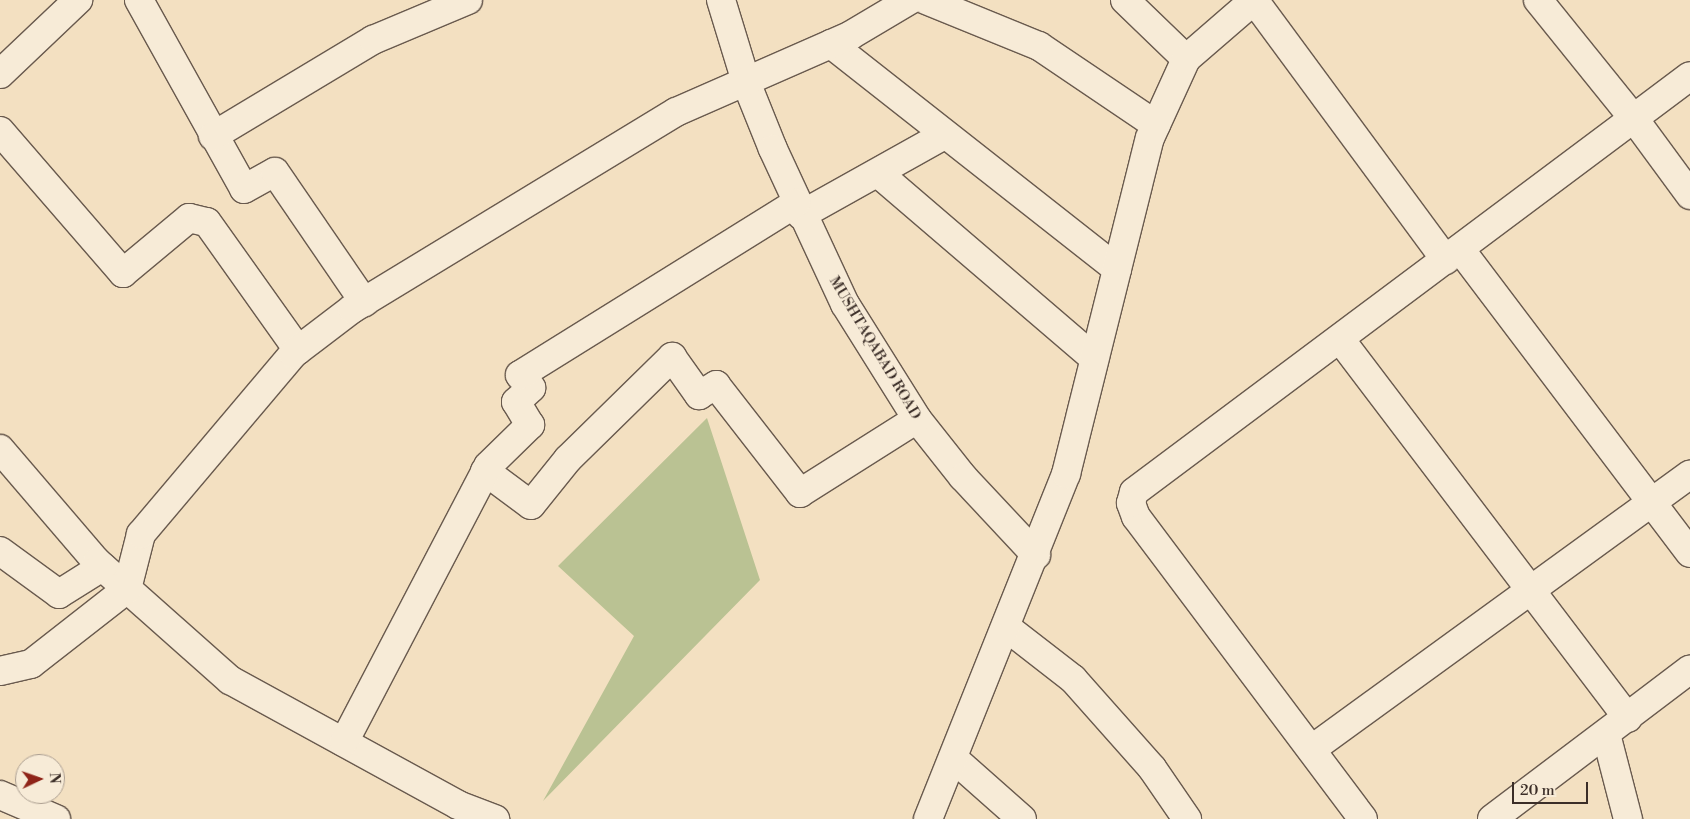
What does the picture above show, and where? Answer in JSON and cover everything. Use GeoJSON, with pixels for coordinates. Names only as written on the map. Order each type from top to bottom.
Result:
{"type":"FeatureCollection","features":[{"type":"Feature","properties":{"kind":"street"},"geometry":{"type":"LineString","coordinates":[[0,74],[78,0]]}},
{"type":"Feature","properties":{"kind":"street"},"geometry":{"type":"LineString","coordinates":[[213,136],[373,40],[468,0]]}},
{"type":"Feature","properties":{"kind":"street","name":"MUSHTAQABAD ROAD"},"geometry":{"type":"LineString","coordinates":[[721,0],[746,82],[798,209],[845,304],[917,419],[963,477],[1036,554]]}},
{"type":"Feature","properties":{"kind":"street"},"geometry":{"type":"LineString","coordinates":[[0,671],[31,664],[127,589],[141,534],[298,350],[364,302],[676,112],[831,44],[910,0]]}},
{"type":"Feature","properties":{"kind":"street"},"geometry":{"type":"LineString","coordinates":[[926,0],[1039,46],[1156,125]]}},
{"type":"Feature","properties":{"kind":"street"},"geometry":{"type":"LineString","coordinates":[[1125,0],[1186,59]]}},
{"type":"Feature","properties":{"kind":"street"},"geometry":{"type":"LineString","coordinates":[[928,819],[1036,554],[1066,474],[1094,358],[1156,125],[1186,59],[1254,0],[1453,255],[1690,553]]}},
{"type":"Feature","properties":{"kind":"street"},"geometry":{"type":"LineString","coordinates":[[1538,0],[1635,120],[1690,195]]}},
{"type":"Feature","properties":{"kind":"street"},"geometry":{"type":"LineString","coordinates":[[146,3],[213,136],[244,189],[276,172],[364,302]]}},
{"type":"Feature","properties":{"kind":"street"},"geometry":{"type":"LineString","coordinates":[[831,44],[1117,270]]}},
{"type":"Feature","properties":{"kind":"street"},"geometry":{"type":"LineString","coordinates":[[1363,819],[1136,517],[1131,503],[1134,492],[1635,120],[1690,76]]}},
{"type":"Feature","properties":{"kind":"street"},"geometry":{"type":"LineString","coordinates":[[0,131],[123,273],[189,218],[207,222],[298,350]]}},
{"type":"Feature","properties":{"kind":"street"},"geometry":{"type":"LineString","coordinates":[[344,742],[485,471],[530,425],[516,402],[531,388],[520,375],[798,209],[878,173],[944,135]]}},
{"type":"Feature","properties":{"kind":"street"},"geometry":{"type":"LineString","coordinates":[[878,173],[1094,358]]}},
{"type":"Feature","properties":{"kind":"street"},"geometry":{"type":"LineString","coordinates":[[1340,339],[1532,589],[1628,718]]}},
{"type":"Feature","properties":{"kind":"street"},"geometry":{"type":"LineString","coordinates":[[485,471],[531,505],[568,459],[672,357],[699,394],[716,385],[800,493],[917,419]]}},
{"type":"Feature","properties":{"kind":"street"},"geometry":{"type":"LineString","coordinates":[[0,449],[102,567],[230,680],[458,805],[495,819]]}},
{"type":"Feature","properties":{"kind":"street"},"geometry":{"type":"LineString","coordinates":[[1312,749],[1690,474]]}},
{"type":"Feature","properties":{"kind":"street"},"geometry":{"type":"LineString","coordinates":[[0,552],[59,594],[102,567]]}},
{"type":"Feature","properties":{"kind":"street"},"geometry":{"type":"LineString","coordinates":[[1006,627],[1073,679],[1152,768],[1187,819]]}},
{"type":"Feature","properties":{"kind":"street"},"geometry":{"type":"LineString","coordinates":[[1492,819],[1690,670]]}},
{"type":"Feature","properties":{"kind":"street"},"geometry":{"type":"LineString","coordinates":[[1606,734],[1627,819]]}},
{"type":"Feature","properties":{"kind":"street"},"geometry":{"type":"LineString","coordinates":[[953,758],[1022,819]]}},
{"type":"Feature","properties":{"kind":"street"},"geometry":{"type":"LineString","coordinates":[[0,795],[56,819]]}},
{"type":"Feature","properties":{"kind":"green space"},"geometry":{"type":"Polygon","coordinates":[[[707,418],[760,580],[543,801],[634,636],[558,566],[707,418]]]}}]}
